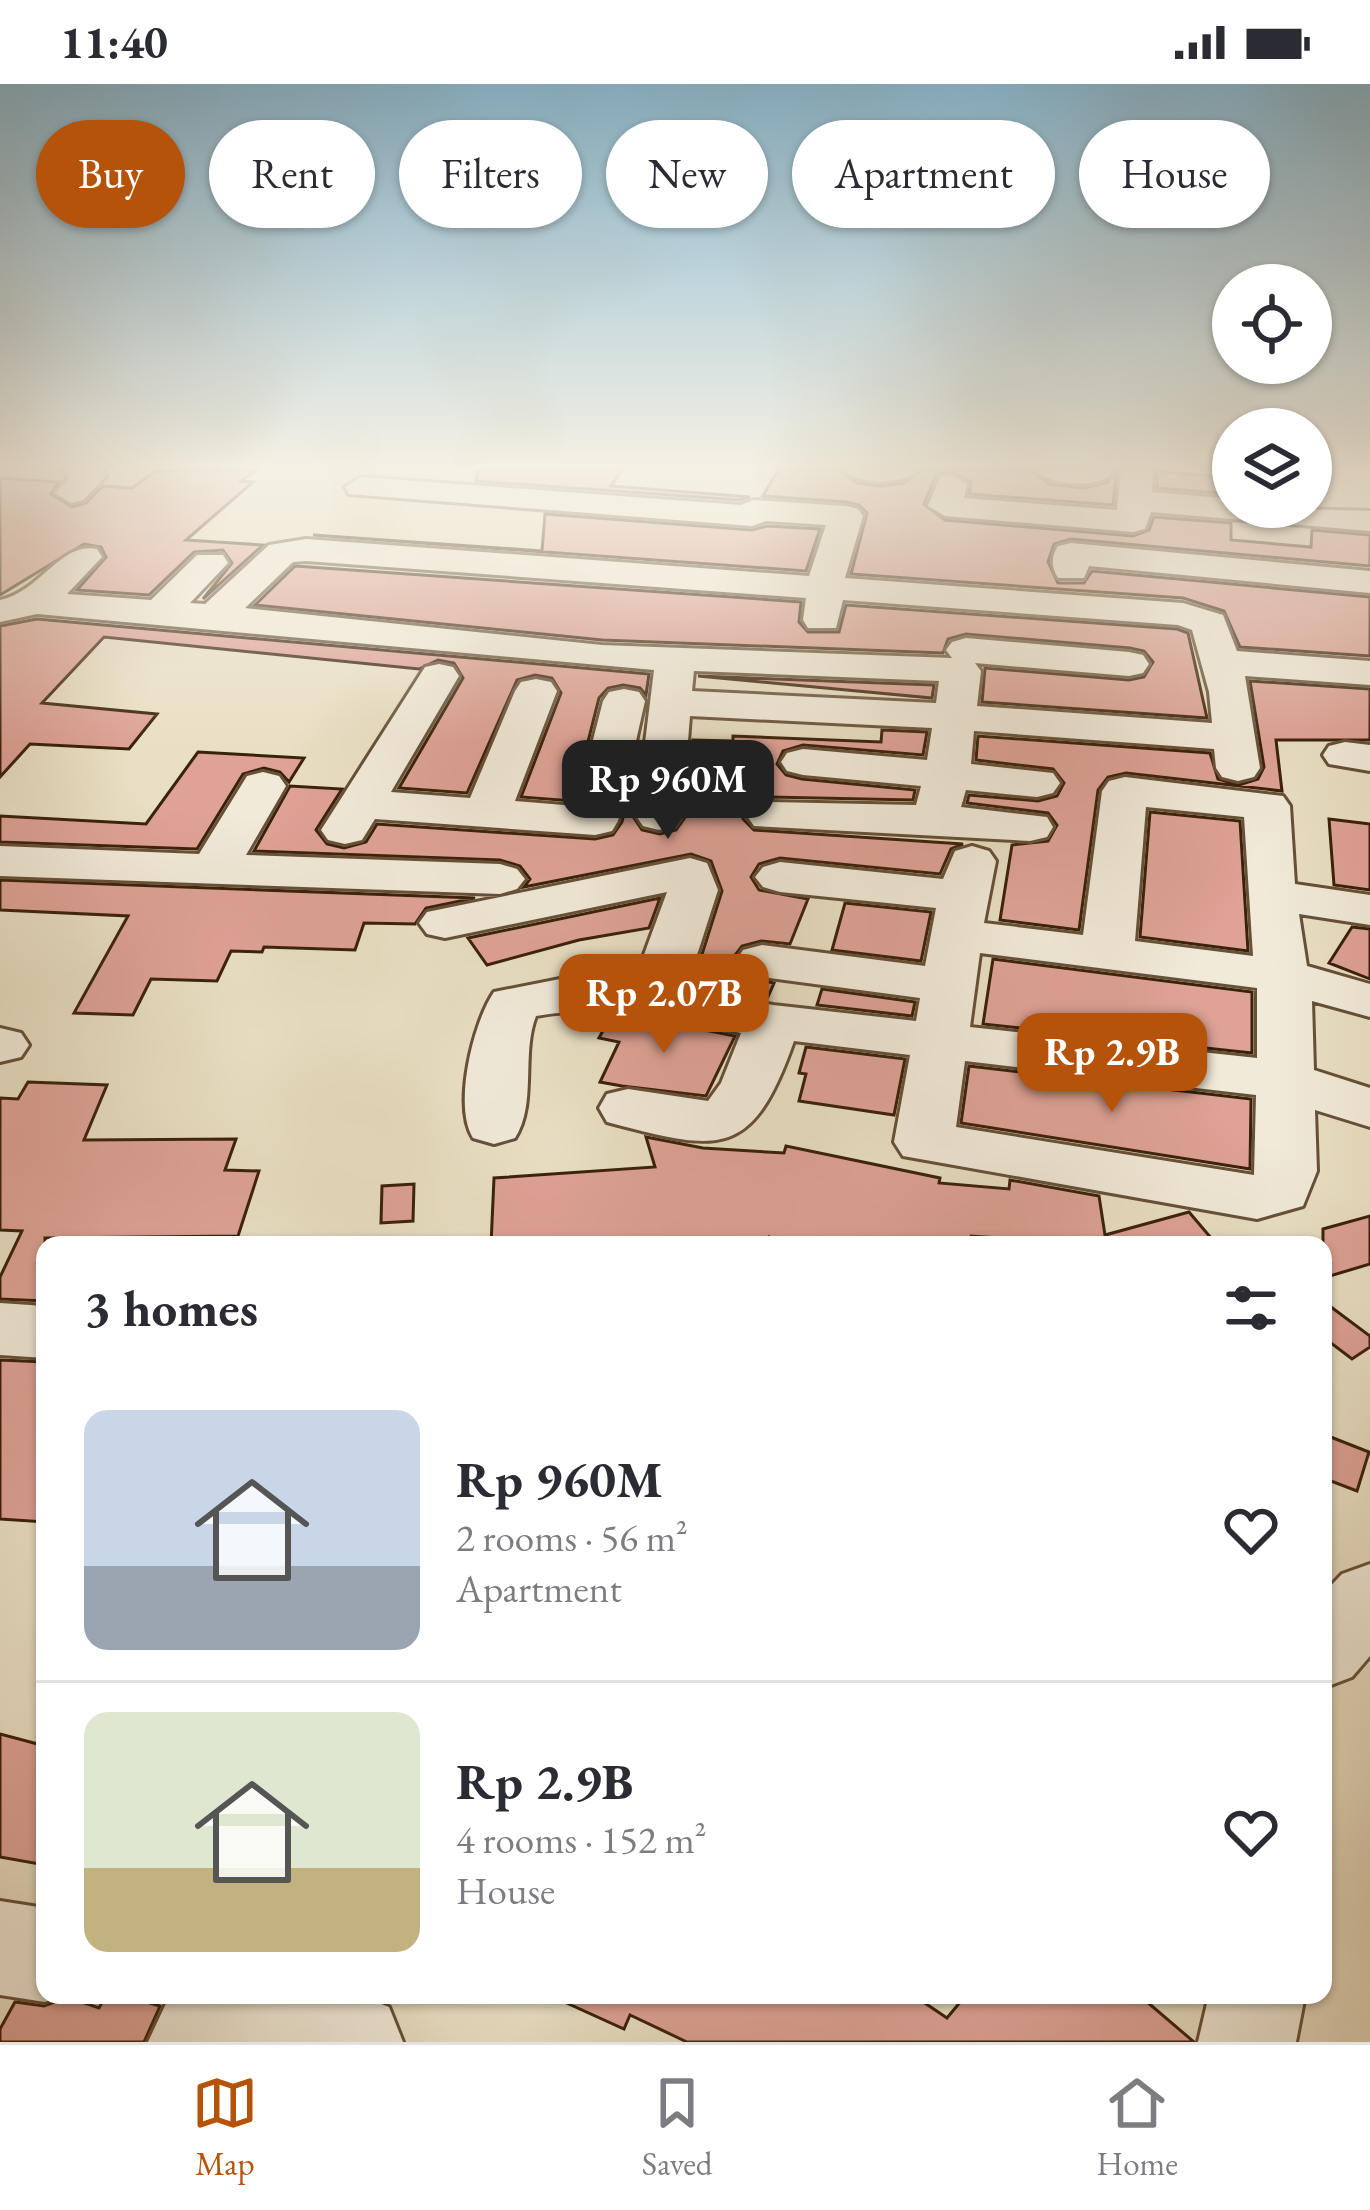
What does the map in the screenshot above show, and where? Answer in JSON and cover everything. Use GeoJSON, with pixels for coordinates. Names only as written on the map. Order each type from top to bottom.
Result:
{"type":"FeatureCollection","features":[{"type":"Feature","properties":{"kind":"street"},"geometry":{"type":"LineString","coordinates":[[19,607],[78,561]]}},
{"type":"Feature","properties":{"kind":"street"},"geometry":{"type":"LineString","coordinates":[[214,616],[272,561]]}},
{"type":"Feature","properties":{"kind":"street"},"geometry":{"type":"LineString","coordinates":[[323,627],[387,561]]}},
{"type":"Feature","properties":{"kind":"street"},"geometry":{"type":"LineString","coordinates":[[495,561],[553,565],[659,585],[732,578],[825,586],[944,561]]}},
{"type":"Feature","properties":{"kind":"street"},"geometry":{"type":"LineString","coordinates":[[553,565],[555,561]]}},
{"type":"Feature","properties":{"kind":"street"},"geometry":{"type":"LineString","coordinates":[[634,561],[659,585]]}},
{"type":"Feature","properties":{"kind":"street"},"geometry":{"type":"LineString","coordinates":[[732,578],[737,561]]}},
{"type":"Feature","properties":{"kind":"street"},"geometry":{"type":"LineString","coordinates":[[818,662],[825,586],[832,561]]}},
{"type":"Feature","properties":{"kind":"street"},"geometry":{"type":"LineString","coordinates":[[959,561],[937,646],[964,661]]}},
{"type":"Feature","properties":{"kind":"street"},"geometry":{"type":"LineString","coordinates":[[670,703],[957,718],[1236,753],[1225,677],[1206,620],[1180,599],[979,561]]}},
{"type":"Feature","properties":{"kind":"street"},"geometry":{"type":"LineString","coordinates":[[1071,578],[1212,561]]}},
{"type":"Feature","properties":{"kind":"street"},"geometry":{"type":"LineString","coordinates":[[1291,561],[1294,636]]}},
{"type":"Feature","properties":{"kind":"street"},"geometry":{"type":"LineString","coordinates":[[1316,561],[1370,582]]}},
{"type":"Feature","properties":{"kind":"street"},"geometry":{"type":"LineString","coordinates":[[160,612],[210,562]]}},
{"type":"Feature","properties":{"kind":"street"},"geometry":{"type":"LineString","coordinates":[[362,804],[595,821],[622,679],[659,585]]}},
{"type":"Feature","properties":{"kind":"street"},"geometry":{"type":"LineString","coordinates":[[19,607],[160,612],[323,627],[450,618],[513,649],[622,679],[676,658],[1129,664]]}},
{"type":"Feature","properties":{"kind":"street"},"geometry":{"type":"LineString","coordinates":[[513,649],[542,614]]}},
{"type":"Feature","properties":{"kind":"street"},"geometry":{"type":"LineString","coordinates":[[321,869],[362,804],[450,618]]}},
{"type":"Feature","properties":{"kind":"street"},"geometry":{"type":"LineString","coordinates":[[1294,636],[1370,673]]}},
{"type":"Feature","properties":{"kind":"street"},"geometry":{"type":"LineString","coordinates":[[1225,677],[1294,636]]}},
{"type":"Feature","properties":{"kind":"street"},"geometry":{"type":"LineString","coordinates":[[659,817],[676,658]]}},
{"type":"Feature","properties":{"kind":"street"},"geometry":{"type":"LineString","coordinates":[[628,1108],[694,1124],[724,1118],[739,1108],[772,1022],[951,902],[1042,798],[1125,791],[1267,806],[1271,895],[1285,998],[1286,1171],[1281,1191],[1257,1197],[930,1145],[923,1140],[951,902],[957,718],[964,661]]}},
{"type":"Feature","properties":{"kind":"street"},"geometry":{"type":"LineString","coordinates":[[1225,677],[1370,703]]}},
{"type":"Feature","properties":{"kind":"street"},"geometry":{"type":"LineString","coordinates":[[487,813],[536,691]]}},
{"type":"Feature","properties":{"kind":"street"},"geometry":{"type":"LineString","coordinates":[[803,762],[951,902]]}},
{"type":"Feature","properties":{"kind":"street"},"geometry":{"type":"LineString","coordinates":[[214,869],[263,786]]}},
{"type":"Feature","properties":{"kind":"street"},"geometry":{"type":"LineString","coordinates":[[1107,956],[1125,791]]}},
{"type":"Feature","properties":{"kind":"street"},"geometry":{"type":"LineString","coordinates":[[770,817],[951,902],[1285,1080],[1370,1108]]}},
{"type":"Feature","properties":{"kind":"street"},"geometry":{"type":"LineString","coordinates":[[0,860],[500,879]]}},
{"type":"Feature","properties":{"kind":"street"},"geometry":{"type":"LineString","coordinates":[[445,922],[690,873],[693,890],[655,999]]}},
{"type":"Feature","properties":{"kind":"street"},"geometry":{"type":"LineString","coordinates":[[780,878],[951,902],[1107,956],[1279,975],[1370,1001]]}},
{"type":"Feature","properties":{"kind":"street"},"geometry":{"type":"LineString","coordinates":[[1271,895],[1370,910]]}},
{"type":"Feature","properties":{"kind":"street"},"geometry":{"type":"LineString","coordinates":[[762,961],[951,902]]}},
{"type":"Feature","properties":{"kind":"street"},"geometry":{"type":"LineString","coordinates":[[494,1124],[500,1036],[513,1004],[565,994],[655,999],[772,1022]]}},
{"type":"Feature","properties":{"kind":"street"},"geometry":{"type":"LineString","coordinates":[[0,1329],[36,1331]]}},
{"type":"Feature","properties":{"kind":"street"},"geometry":{"type":"LineString","coordinates":[[1332,1641],[1370,1599]]}},
{"type":"Feature","properties":{"kind":"street"},"geometry":{"type":"LineString","coordinates":[[0,1948],[36,1954]]}},
{"type":"Feature","properties":{"kind":"street"},"geometry":{"type":"LineString","coordinates":[[1247,2042],[1257,2004]]}},
{"type":"Feature","properties":{"kind":"street"},"geometry":{"type":"LineString","coordinates":[[213,2011],[354,2042]]}},
{"type":"Feature","properties":{"kind":"building"},"geometry":{"type":"Polygon","coordinates":[[[0,561],[55,561],[0,595],[0,561]]]}},
{"type":"Feature","properties":{"kind":"building"},"geometry":{"type":"Polygon","coordinates":[[[102,561],[184,561],[149,595],[77,590],[102,561]]]}},
{"type":"Feature","properties":{"kind":"building"},"geometry":{"type":"Polygon","coordinates":[[[245,561],[203,599],[232,563],[245,561]]]}},
{"type":"Feature","properties":{"kind":"building"},"geometry":{"type":"Polygon","coordinates":[[[674,561],[809,561],[806,571],[674,561]]]}},
{"type":"Feature","properties":{"kind":"building"},"geometry":{"type":"Polygon","coordinates":[[[854,561],[1048,561],[1058,583],[1084,583],[1092,571],[1370,597],[1370,656],[1240,647],[1224,611],[1183,598],[851,574],[854,561]]]}},
{"type":"Feature","properties":{"kind":"building"},"geometry":{"type":"Polygon","coordinates":[[[1319,561],[1370,561],[1370,566],[1319,561]]]}},
{"type":"Feature","properties":{"kind":"building"},"geometry":{"type":"Polygon","coordinates":[[[295,566],[801,602],[799,622],[808,632],[839,632],[846,605],[1177,629],[1188,633],[1207,718],[982,702],[985,668],[1129,680],[1144,677],[1153,662],[1144,651],[1130,648],[966,634],[948,639],[943,653],[602,640],[255,605],[295,566]]]}},
{"type":"Feature","properties":{"kind":"building"},"geometry":{"type":"Polygon","coordinates":[[[37,619],[649,674],[646,695],[640,688],[623,685],[608,688],[599,698],[573,801],[521,797],[561,693],[552,678],[535,675],[517,680],[467,793],[399,788],[463,678],[454,663],[438,660],[419,669],[104,637],[42,703],[157,714],[129,749],[30,744],[0,777],[0,626],[37,619]]]}},
{"type":"Feature","properties":{"kind":"building"},"geometry":{"type":"Polygon","coordinates":[[[698,676],[934,685],[932,698],[698,676]]]}},
{"type":"Feature","properties":{"kind":"building"},"geometry":{"type":"Polygon","coordinates":[[[1250,681],[1370,689],[1370,740],[1276,740],[1282,791],[1126,773],[1108,777],[1098,790],[1079,930],[1000,920],[1012,845],[1048,841],[1057,825],[1048,813],[967,803],[969,795],[1038,801],[1057,796],[1064,783],[1053,769],[976,760],[978,736],[1210,753],[1218,779],[1239,785],[1258,779],[1264,767],[1250,681]]]}},
{"type":"Feature","properties":{"kind":"building"},"geometry":{"type":"Polygon","coordinates":[[[882,730],[927,732],[923,755],[803,745],[783,751],[777,764],[786,775],[802,779],[915,790],[913,800],[770,797],[750,803],[743,819],[754,830],[963,844],[951,849],[940,874],[780,858],[759,864],[751,877],[759,890],[808,899],[790,944],[761,941],[742,946],[732,959],[742,976],[774,983],[767,999],[692,986],[722,891],[711,861],[691,854],[524,887],[530,879],[520,866],[500,860],[254,851],[290,786],[342,789],[316,830],[327,844],[344,848],[366,842],[377,824],[595,839],[613,835],[622,822],[641,740],[632,815],[642,830],[660,834],[676,830],[686,816],[693,740],[733,741],[733,736],[881,742],[882,730]]]}},
{"type":"Feature","properties":{"kind":"building"},"geometry":{"type":"Polygon","coordinates":[[[198,752],[304,758],[289,782],[280,772],[264,768],[243,774],[197,849],[0,842],[0,816],[146,824],[198,752]]]}},
{"type":"Feature","properties":{"kind":"building"},"geometry":{"type":"Polygon","coordinates":[[[1150,812],[1240,821],[1248,951],[1140,937],[1150,812]]]}},
{"type":"Feature","properties":{"kind":"building"},"geometry":{"type":"Polygon","coordinates":[[[1329,819],[1370,824],[1370,890],[1334,885],[1329,819]]]}},
{"type":"Feature","properties":{"kind":"building"},"geometry":{"type":"Polygon","coordinates":[[[0,880],[475,898],[426,908],[415,924],[364,923],[355,950],[264,947],[262,952],[231,951],[217,981],[151,979],[133,1015],[74,1013],[128,916],[0,910],[0,880]]]}},
{"type":"Feature","properties":{"kind":"building"},"geometry":{"type":"Polygon","coordinates":[[[660,898],[649,928],[579,940],[487,965],[468,938],[660,898]]]}},
{"type":"Feature","properties":{"kind":"building"},"geometry":{"type":"Polygon","coordinates":[[[845,903],[931,912],[921,961],[832,950],[845,903]]]}},
{"type":"Feature","properties":{"kind":"building"},"geometry":{"type":"Polygon","coordinates":[[[1352,927],[1370,929],[1370,979],[1329,963],[1352,927]]]}},
{"type":"Feature","properties":{"kind":"building"},"geometry":{"type":"Polygon","coordinates":[[[993,959],[1252,992],[1252,1053],[983,1024],[993,959]]]}},
{"type":"Feature","properties":{"kind":"building"},"geometry":{"type":"Polygon","coordinates":[[[822,989],[915,1002],[912,1016],[817,1005],[822,989]]]}},
{"type":"Feature","properties":{"kind":"building"},"geometry":{"type":"Polygon","coordinates":[[[611,1016],[735,1036],[706,1096],[622,1086],[600,1082],[619,1042],[599,1038],[611,1016]]]}},
{"type":"Feature","properties":{"kind":"building"},"geometry":{"type":"Polygon","coordinates":[[[806,1047],[905,1059],[894,1115],[799,1101],[806,1047]]]}},
{"type":"Feature","properties":{"kind":"building"},"geometry":{"type":"Polygon","coordinates":[[[969,1066],[1251,1099],[1250,1169],[961,1123],[969,1066]]]}},
{"type":"Feature","properties":{"kind":"building"},"geometry":{"type":"Polygon","coordinates":[[[28,1082],[107,1085],[84,1140],[236,1139],[225,1170],[259,1171],[238,1236],[36,1236],[36,1301],[0,1299],[0,1277],[22,1231],[0,1230],[0,1098],[18,1099],[28,1082]]]}},
{"type":"Feature","properties":{"kind":"building"},"geometry":{"type":"Polygon","coordinates":[[[646,1137],[703,1148],[784,1153],[786,1146],[940,1178],[939,1183],[1009,1189],[1010,1180],[1099,1196],[1105,1235],[1189,1212],[1209,1236],[491,1236],[494,1178],[655,1167],[646,1137]]]}},
{"type":"Feature","properties":{"kind":"building"},"geometry":{"type":"Polygon","coordinates":[[[414,1184],[413,1221],[381,1223],[382,1186],[414,1184]]]}},
{"type":"Feature","properties":{"kind":"building"},"geometry":{"type":"Polygon","coordinates":[[[1370,1216],[1370,1264],[1332,1275],[1332,1236],[1323,1236],[1323,1229],[1370,1216]]]}},
{"type":"Feature","properties":{"kind":"building"},"geometry":{"type":"Polygon","coordinates":[[[1332,1308],[1370,1336],[1370,1347],[1352,1359],[1332,1344],[1332,1308]]]}},
{"type":"Feature","properties":{"kind":"building"},"geometry":{"type":"Polygon","coordinates":[[[0,1360],[36,1362],[36,1521],[0,1519],[0,1360]]]}},
{"type":"Feature","properties":{"kind":"building"},"geometry":{"type":"Polygon","coordinates":[[[1332,1438],[1369,1452],[1357,1491],[1332,1481],[1332,1438]]]}},
{"type":"Feature","properties":{"kind":"building"},"geometry":{"type":"Polygon","coordinates":[[[0,1734],[36,1744],[36,1863],[0,1857],[0,1734]]]}},
{"type":"Feature","properties":{"kind":"building"},"geometry":{"type":"Polygon","coordinates":[[[15,2002],[99,2008],[101,2004],[160,2006],[144,2042],[0,2042],[0,2029],[15,2002]]]}},
{"type":"Feature","properties":{"kind":"building"},"geometry":{"type":"Polygon","coordinates":[[[569,2004],[926,2004],[947,2018],[959,2004],[1150,2004],[1194,2042],[687,2042],[630,2015],[624,2029],[569,2004]]]}}]}
